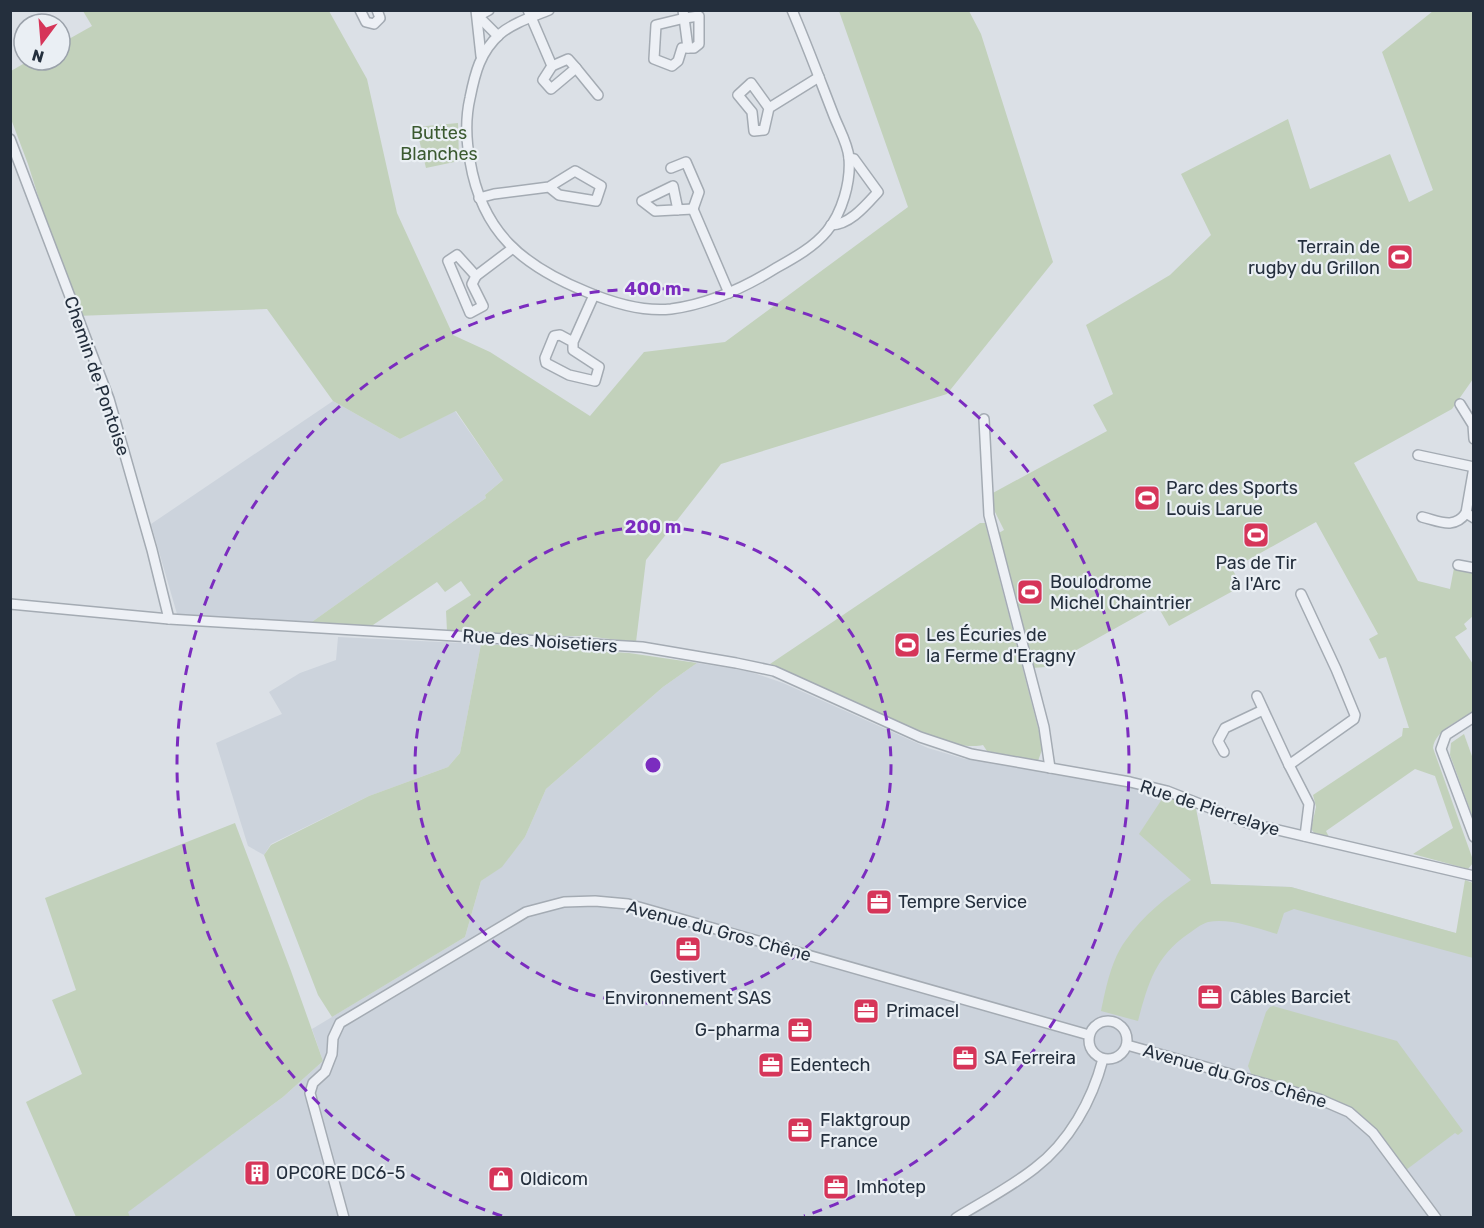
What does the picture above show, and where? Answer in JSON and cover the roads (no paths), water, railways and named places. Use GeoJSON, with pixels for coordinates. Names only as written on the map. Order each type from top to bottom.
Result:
{"type":"FeatureCollection","features":[{"type":"Feature","properties":{"kind":"street"},"geometry":{"type":"LineString","coordinates":[[360,10],[366,22],[374,24],[380,18],[377,10]]}},
{"type":"Feature","properties":{"kind":"street"},"geometry":{"type":"LineString","coordinates":[[477,13],[489,10]]}},
{"type":"Feature","properties":{"kind":"street"},"geometry":{"type":"LineString","coordinates":[[549,10],[530,14],[507,28],[481,56],[475,73],[466,126],[472,173],[479,198],[490,222],[513,248],[553,278],[616,303],[669,309],[699,303],[729,293],[764,276],[802,252],[818,241],[831,225],[844,196],[849,158],[792,10]]}},
{"type":"Feature","properties":{"kind":"street"},"geometry":{"type":"LineString","coordinates":[[477,13],[498,36]]}},
{"type":"Feature","properties":{"kind":"street"},"geometry":{"type":"LineString","coordinates":[[477,13],[481,56]]}},
{"type":"Feature","properties":{"kind":"street"},"geometry":{"type":"LineString","coordinates":[[530,14],[552,66]]}},
{"type":"Feature","properties":{"kind":"street"},"geometry":{"type":"LineString","coordinates":[[684,14],[688,48]]}},
{"type":"Feature","properties":{"kind":"street"},"geometry":{"type":"LineString","coordinates":[[684,14],[699,16],[699,44],[694,48],[682,48],[678,61],[672,66],[654,59],[656,25],[684,14]]}},
{"type":"Feature","properties":{"kind":"street"},"geometry":{"type":"LineString","coordinates":[[576,68],[551,89],[543,80],[552,66],[568,59],[576,68],[598,95]]}},
{"type":"Feature","properties":{"kind":"street"},"geometry":{"type":"LineString","coordinates":[[769,108],[751,83],[738,95],[752,112],[753,131],[764,130],[769,108],[819,77]]}},
{"type":"Feature","properties":{"kind":"street","name":"Chemin de Pontoise"},"geometry":{"type":"LineString","coordinates":[[10,139],[109,399],[170,619]]}},
{"type":"Feature","properties":{"kind":"street"},"geometry":{"type":"LineString","coordinates":[[831,225],[837,225],[849,219],[878,192],[854,159],[849,158]]}},
{"type":"Feature","properties":{"kind":"street"},"geometry":{"type":"LineString","coordinates":[[671,168],[686,162],[699,192],[693,209],[729,293]]}},
{"type":"Feature","properties":{"kind":"street"},"geometry":{"type":"LineString","coordinates":[[479,198],[549,187],[575,171],[600,186],[596,201],[559,195],[549,187]]}},
{"type":"Feature","properties":{"kind":"street"},"geometry":{"type":"LineString","coordinates":[[678,210],[693,209]]}},
{"type":"Feature","properties":{"kind":"street"},"geometry":{"type":"LineString","coordinates":[[476,276],[457,255],[448,261],[470,313],[483,306],[472,284],[476,276],[513,248]]}},
{"type":"Feature","properties":{"kind":"street"},"geometry":{"type":"LineString","coordinates":[[573,342],[560,335],[554,336],[545,358],[546,363],[569,375],[595,381],[599,367],[573,351],[573,342],[594,295]]}},
{"type":"Feature","properties":{"kind":"street"},"geometry":{"type":"LineString","coordinates":[[1460,404],[1473,425],[1473,439]]}},
{"type":"Feature","properties":{"kind":"street"},"geometry":{"type":"LineString","coordinates":[[984,419],[989,515],[1044,727],[1050,768]]}},
{"type":"Feature","properties":{"kind":"street"},"geometry":{"type":"LineString","coordinates":[[1418,455],[1473,467],[1470,515],[1454,524],[1422,517]]}},
{"type":"Feature","properties":{"kind":"street"},"geometry":{"type":"LineString","coordinates":[[1458,565],[1473,568]]}},
{"type":"Feature","properties":{"kind":"street"},"geometry":{"type":"LineString","coordinates":[[1290,765],[1351,723],[1355,715],[1301,594]]}},
{"type":"Feature","properties":{"kind":"street","name":"Rue des Noisetiers"},"geometry":{"type":"LineString","coordinates":[[10,604],[170,619],[642,647],[774,671],[920,737],[972,753],[1050,768]]}},
{"type":"Feature","properties":{"kind":"street"},"geometry":{"type":"LineString","coordinates":[[1257,696],[1309,804],[1305,836]]}},
{"type":"Feature","properties":{"kind":"street"},"geometry":{"type":"LineString","coordinates":[[1224,752],[1218,741],[1225,728],[1263,710]]}},
{"type":"Feature","properties":{"kind":"street"},"geometry":{"type":"LineString","coordinates":[[1473,717],[1446,735],[1442,744],[1442,754],[1473,837]]}},
{"type":"Feature","properties":{"kind":"street","name":"Rue de Pierrelaye"},"geometry":{"type":"LineString","coordinates":[[1050,768],[1167,791],[1248,823],[1473,876]]}},
{"type":"Feature","properties":{"kind":"street","name":"Avenue du Gros Chêne"},"geometry":{"type":"LineString","coordinates":[[344,1218],[310,1093],[313,1083],[325,1072],[332,1054],[333,1038],[340,1023],[526,912],[564,902],[595,901],[628,904],[1089,1035]]}},
{"type":"Feature","properties":{"kind":"street"},"geometry":{"type":"LineString","coordinates":[[1105,1021],[1114,1022],[1125,1030],[1127,1045],[1124,1052],[1117,1058],[1103,1059],[1091,1050],[1088,1043],[1089,1035],[1097,1024],[1105,1021]]}},
{"type":"Feature","properties":{"kind":"street","name":"Avenue du Gros Chêne"},"geometry":{"type":"LineString","coordinates":[[1127,1045],[1319,1099],[1349,1112],[1373,1133],[1436,1218]]}},
{"type":"Feature","properties":{"kind":"street"},"geometry":{"type":"LineString","coordinates":[[956,1218],[1035,1169],[1054,1151],[1082,1113],[1094,1088],[1103,1059]]}},
{"type":"Feature","properties":{"kind":"place","name":"Terrain de rugby du Grillon"},"geometry":{"type":"Point","coordinates":[1400,257]}},
{"type":"Feature","properties":{"kind":"place","name":"Parc des Sports Louis Larue"},"geometry":{"type":"Point","coordinates":[1147,498]}},
{"type":"Feature","properties":{"kind":"place","name":"Pas de Tir à l'Arc"},"geometry":{"type":"Point","coordinates":[1256,535]}},
{"type":"Feature","properties":{"kind":"place","name":"Boulodrome Michel Chaintrier"},"geometry":{"type":"Point","coordinates":[1030,592]}},
{"type":"Feature","properties":{"kind":"place","name":"Les Écuries de la Ferme d'Eragny"},"geometry":{"type":"Point","coordinates":[907,645]}},
{"type":"Feature","properties":{"kind":"place","name":"Tempre Service"},"geometry":{"type":"Point","coordinates":[879,902]}},
{"type":"Feature","properties":{"kind":"place","name":"Gestivert Environnement SAS"},"geometry":{"type":"Point","coordinates":[688,949]}},
{"type":"Feature","properties":{"kind":"place","name":"Câbles Barciet"},"geometry":{"type":"Point","coordinates":[1210,997]}},
{"type":"Feature","properties":{"kind":"place","name":"Primacel"},"geometry":{"type":"Point","coordinates":[866,1011]}},
{"type":"Feature","properties":{"kind":"place","name":"G-pharma"},"geometry":{"type":"Point","coordinates":[800,1030]}},
{"type":"Feature","properties":{"kind":"place","name":"SA Ferreira"},"geometry":{"type":"Point","coordinates":[965,1058]}},
{"type":"Feature","properties":{"kind":"place","name":"Edentech"},"geometry":{"type":"Point","coordinates":[771,1065]}},
{"type":"Feature","properties":{"kind":"place","name":"Flaktgroup France"},"geometry":{"type":"Point","coordinates":[800,1130]}},
{"type":"Feature","properties":{"kind":"place","name":"OPCORE DC6-5"},"geometry":{"type":"Point","coordinates":[257,1173]}},
{"type":"Feature","properties":{"kind":"place","name":"Oldicom"},"geometry":{"type":"Point","coordinates":[501,1179]}},
{"type":"Feature","properties":{"kind":"place","name":"Imhotep"},"geometry":{"type":"Point","coordinates":[836,1187]}},
{"type":"Feature","properties":{"kind":"park label","name":"Buttes Blanches"},"geometry":{"type":"Point","coordinates":[439,143]}}]}
